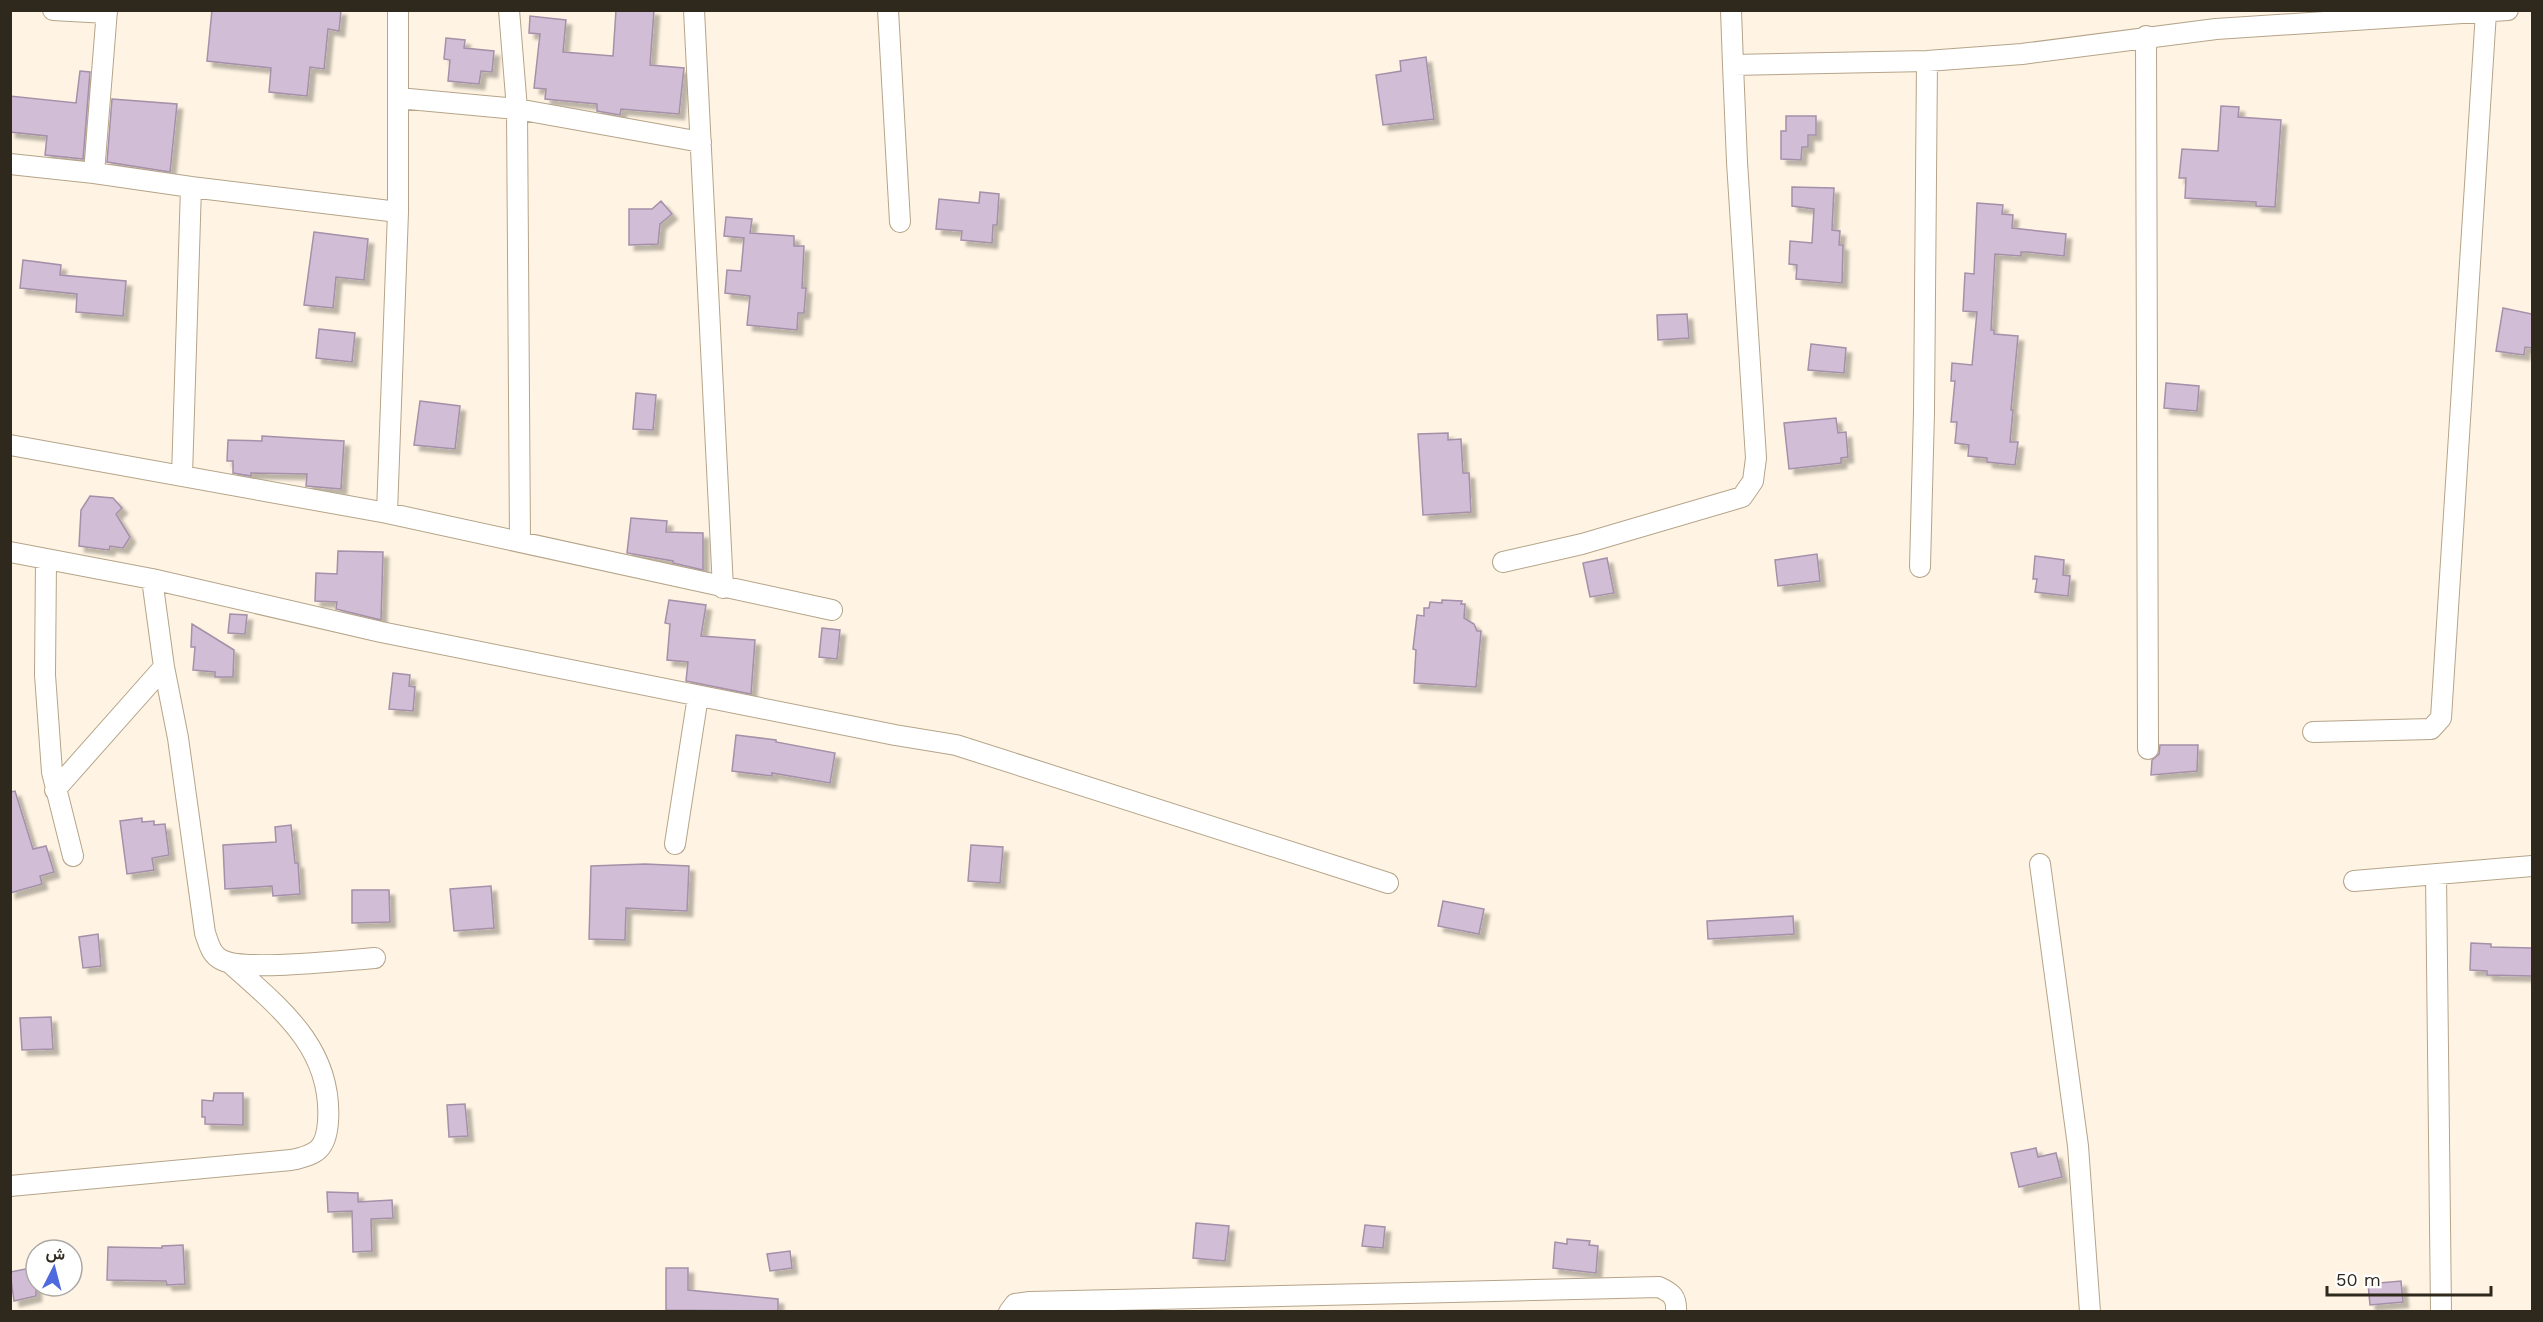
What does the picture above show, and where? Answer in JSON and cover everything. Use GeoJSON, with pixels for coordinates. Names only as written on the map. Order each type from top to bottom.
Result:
{"type":"FeatureCollection","features":[{"type":"Feature","properties":{"kind":"street"},"geometry":{"type":"LineString","coordinates":[[53,10],[107,12],[94,173]]}},
{"type":"Feature","properties":{"kind":"street"},"geometry":{"type":"LineString","coordinates":[[387,513],[398,212],[398,10]]}},
{"type":"Feature","properties":{"kind":"street"},"geometry":{"type":"LineString","coordinates":[[509,10],[517,109],[520,542]]}},
{"type":"Feature","properties":{"kind":"street"},"geometry":{"type":"LineString","coordinates":[[694,10],[723,588]]}},
{"type":"Feature","properties":{"kind":"street"},"geometry":{"type":"LineString","coordinates":[[888,10],[900,222]]}},
{"type":"Feature","properties":{"kind":"street"},"geometry":{"type":"LineString","coordinates":[[1503,562],[1582,544],[1742,497],[1753,481],[1756,458],[1737,162],[1731,10]]}},
{"type":"Feature","properties":{"kind":"street"},"geometry":{"type":"LineString","coordinates":[[1733,65],[1927,61],[2022,54],[2146,36],[2216,29],[2508,10]]}},
{"type":"Feature","properties":{"kind":"street"},"geometry":{"type":"LineString","coordinates":[[2313,732],[2432,729],[2441,718],[2486,12]]}},
{"type":"Feature","properties":{"kind":"street"},"geometry":{"type":"LineString","coordinates":[[2146,36],[2148,749]]}},
{"type":"Feature","properties":{"kind":"street"},"geometry":{"type":"LineString","coordinates":[[1920,567],[1924,412],[1927,61]]}},
{"type":"Feature","properties":{"kind":"street"},"geometry":{"type":"LineString","coordinates":[[398,98],[517,109],[701,142]]}},
{"type":"Feature","properties":{"kind":"street"},"geometry":{"type":"LineString","coordinates":[[10,164],[398,212]]}},
{"type":"Feature","properties":{"kind":"street"},"geometry":{"type":"LineString","coordinates":[[182,476],[191,187]]}},
{"type":"Feature","properties":{"kind":"street"},"geometry":{"type":"LineString","coordinates":[[10,444],[387,513],[832,610]]}},
{"type":"Feature","properties":{"kind":"street"},"geometry":{"type":"LineString","coordinates":[[10,552],[152,579],[381,633],[895,735],[956,745],[1388,883]]}},
{"type":"Feature","properties":{"kind":"street"},"geometry":{"type":"LineString","coordinates":[[46,559],[45,675],[55,790],[73,856]]}},
{"type":"Feature","properties":{"kind":"street"},"geometry":{"type":"LineString","coordinates":[[12,1179],[310,1157],[323,1147],[328,1128],[329,1105],[326,1081],[315,1052],[291,1020],[230,963],[215,955],[205,933],[178,738],[164,667],[152,579]]}},
{"type":"Feature","properties":{"kind":"street"},"geometry":{"type":"LineString","coordinates":[[55,790],[164,667]]}},
{"type":"Feature","properties":{"kind":"street"},"geometry":{"type":"LineString","coordinates":[[675,844],[698,696]]}},
{"type":"Feature","properties":{"kind":"street"},"geometry":{"type":"LineString","coordinates":[[2040,864],[2078,1146],[2090,1311]]}},
{"type":"Feature","properties":{"kind":"street"},"geometry":{"type":"LineString","coordinates":[[2354,881],[2532,866]]}},
{"type":"Feature","properties":{"kind":"street"},"geometry":{"type":"LineString","coordinates":[[2436,874],[2441,1311]]}},
{"type":"Feature","properties":{"kind":"street"},"geometry":{"type":"LineString","coordinates":[[230,963],[266,965],[375,958]]}},
{"type":"Feature","properties":{"kind":"street"},"geometry":{"type":"LineString","coordinates":[[1009,1311],[1015,1304],[1030,1302],[1659,1287],[1671,1293],[1676,1302],[1676,1311]]}},
{"type":"Feature","properties":{"kind":"building"},"geometry":{"type":"Polygon","coordinates":[[[212,10],[341,10],[339,31],[328,29],[324,69],[310,67],[307,96],[269,92],[271,68],[207,61],[212,10]]]}},
{"type":"Feature","properties":{"kind":"building"},"geometry":{"type":"Polygon","coordinates":[[[616,10],[654,10],[650,65],[684,68],[679,114],[621,109],[620,115],[597,111],[597,104],[545,99],[546,89],[534,88],[540,34],[529,33],[530,16],[566,20],[563,52],[613,56],[616,10]]]}},
{"type":"Feature","properties":{"kind":"building"},"geometry":{"type":"Polygon","coordinates":[[[446,38],[465,40],[464,48],[494,51],[492,72],[481,71],[479,84],[448,81],[450,60],[444,59],[446,38]]]}},
{"type":"Feature","properties":{"kind":"building"},"geometry":{"type":"Polygon","coordinates":[[[1426,57],[1434,119],[1383,125],[1376,75],[1401,71],[1400,61],[1426,57]]]}},
{"type":"Feature","properties":{"kind":"building"},"geometry":{"type":"Polygon","coordinates":[[[80,71],[90,72],[83,159],[45,155],[47,136],[10,132],[10,96],[76,103],[80,71]]]}},
{"type":"Feature","properties":{"kind":"building"},"geometry":{"type":"Polygon","coordinates":[[[112,99],[177,104],[170,172],[107,162],[112,99]]]}},
{"type":"Feature","properties":{"kind":"building"},"geometry":{"type":"Polygon","coordinates":[[[2221,106],[2239,107],[2238,117],[2281,120],[2275,207],[2256,206],[2256,202],[2185,198],[2186,178],[2179,178],[2182,149],[2218,151],[2221,106]]]}},
{"type":"Feature","properties":{"kind":"building"},"geometry":{"type":"Polygon","coordinates":[[[1786,116],[1816,116],[1816,135],[1808,135],[1808,147],[1802,147],[1801,160],[1781,159],[1781,131],[1786,131],[1786,116]]]}},
{"type":"Feature","properties":{"kind":"building"},"geometry":{"type":"Polygon","coordinates":[[[1792,187],[1834,188],[1832,230],[1840,231],[1839,245],[1843,245],[1842,283],[1796,279],[1797,265],[1789,264],[1790,241],[1812,243],[1814,209],[1792,206],[1792,187]]]}},
{"type":"Feature","properties":{"kind":"building"},"geometry":{"type":"Polygon","coordinates":[[[980,192],[999,194],[997,225],[993,225],[992,243],[961,240],[962,231],[936,229],[939,199],[979,203],[980,192]]]}},
{"type":"Feature","properties":{"kind":"building"},"geometry":{"type":"Polygon","coordinates":[[[661,201],[672,214],[660,224],[658,244],[629,245],[629,209],[652,209],[661,201]]]}},
{"type":"Feature","properties":{"kind":"building"},"geometry":{"type":"Polygon","coordinates":[[[1977,203],[2003,205],[2002,214],[2013,215],[2012,228],[2066,234],[2064,256],[2028,252],[2021,252],[2021,256],[1995,254],[1991,330],[1994,330],[1994,334],[2018,336],[2010,442],[2018,442],[2015,465],[1987,462],[1987,458],[1968,456],[1969,445],[1955,443],[1957,422],[1951,422],[1955,381],[1951,381],[1952,363],[1972,365],[1977,312],[1963,311],[1965,273],[1974,274],[1977,203]]]}},
{"type":"Feature","properties":{"kind":"building"},"geometry":{"type":"Polygon","coordinates":[[[726,217],[752,219],[750,233],[794,236],[794,246],[804,246],[802,288],[806,288],[804,313],[798,313],[797,330],[747,325],[750,296],[725,293],[727,270],[741,271],[744,238],[724,236],[726,217]]]}},
{"type":"Feature","properties":{"kind":"building"},"geometry":{"type":"Polygon","coordinates":[[[314,232],[368,239],[364,280],[336,277],[333,308],[304,305],[314,232]]]}},
{"type":"Feature","properties":{"kind":"building"},"geometry":{"type":"Polygon","coordinates":[[[23,260],[61,265],[60,275],[126,281],[123,316],[76,312],[77,294],[20,288],[23,260]]]}},
{"type":"Feature","properties":{"kind":"building"},"geometry":{"type":"Polygon","coordinates":[[[2503,308],[2532,314],[2532,348],[2525,347],[2524,355],[2496,351],[2503,308]]]}},
{"type":"Feature","properties":{"kind":"building"},"geometry":{"type":"Polygon","coordinates":[[[1687,314],[1689,338],[1658,340],[1657,315],[1687,314]]]}},
{"type":"Feature","properties":{"kind":"building"},"geometry":{"type":"Polygon","coordinates":[[[319,329],[355,333],[352,362],[316,358],[319,329]]]}},
{"type":"Feature","properties":{"kind":"building"},"geometry":{"type":"Polygon","coordinates":[[[1811,344],[1846,348],[1844,373],[1808,370],[1811,344]]]}},
{"type":"Feature","properties":{"kind":"building"},"geometry":{"type":"Polygon","coordinates":[[[2166,383],[2199,386],[2197,411],[2164,408],[2166,383]]]}},
{"type":"Feature","properties":{"kind":"building"},"geometry":{"type":"Polygon","coordinates":[[[636,393],[656,395],[653,430],[633,429],[636,393]]]}},
{"type":"Feature","properties":{"kind":"building"},"geometry":{"type":"Polygon","coordinates":[[[420,401],[460,406],[455,449],[414,445],[420,401]]]}},
{"type":"Feature","properties":{"kind":"building"},"geometry":{"type":"Polygon","coordinates":[[[1836,418],[1838,433],[1846,432],[1848,457],[1841,458],[1841,463],[1789,469],[1784,423],[1836,418]]]}},
{"type":"Feature","properties":{"kind":"building"},"geometry":{"type":"Polygon","coordinates":[[[1448,433],[1448,440],[1461,439],[1463,473],[1469,473],[1471,512],[1423,515],[1418,434],[1448,433]]]}},
{"type":"Feature","properties":{"kind":"building"},"geometry":{"type":"Polygon","coordinates":[[[262,436],[344,441],[341,489],[306,486],[307,474],[251,473],[251,476],[233,473],[233,461],[227,461],[228,440],[262,441],[262,436]]]}},
{"type":"Feature","properties":{"kind":"building"},"geometry":{"type":"Polygon","coordinates":[[[90,496],[113,498],[122,508],[116,514],[130,537],[123,548],[110,546],[109,550],[79,546],[81,510],[90,496]]]}},
{"type":"Feature","properties":{"kind":"building"},"geometry":{"type":"Polygon","coordinates":[[[631,518],[667,521],[666,532],[703,533],[703,570],[673,563],[673,561],[627,553],[631,518]]]}},
{"type":"Feature","properties":{"kind":"building"},"geometry":{"type":"Polygon","coordinates":[[[338,551],[383,552],[381,620],[336,609],[337,602],[315,601],[316,573],[337,574],[338,551]]]}},
{"type":"Feature","properties":{"kind":"building"},"geometry":{"type":"Polygon","coordinates":[[[1817,554],[1820,581],[1778,586],[1775,560],[1817,554]]]}},
{"type":"Feature","properties":{"kind":"building"},"geometry":{"type":"Polygon","coordinates":[[[2035,556],[2064,560],[2063,575],[2070,576],[2068,596],[2035,592],[2037,579],[2033,579],[2035,556]]]}},
{"type":"Feature","properties":{"kind":"building"},"geometry":{"type":"Polygon","coordinates":[[[1607,558],[1614,593],[1590,597],[1583,563],[1607,558]]]}},
{"type":"Feature","properties":{"kind":"building"},"geometry":{"type":"Polygon","coordinates":[[[669,600],[706,605],[701,636],[755,640],[751,694],[686,681],[688,662],[667,660],[670,624],[665,623],[669,600]]]}},
{"type":"Feature","properties":{"kind":"building"},"geometry":{"type":"Polygon","coordinates":[[[1442,600],[1462,601],[1461,604],[1465,604],[1464,618],[1474,624],[1477,631],[1481,631],[1476,687],[1414,683],[1416,650],[1413,649],[1417,615],[1424,616],[1424,608],[1429,608],[1430,602],[1442,603],[1442,600]]]}},
{"type":"Feature","properties":{"kind":"building"},"geometry":{"type":"Polygon","coordinates":[[[230,614],[247,615],[245,634],[228,633],[230,614]]]}},
{"type":"Feature","properties":{"kind":"building"},"geometry":{"type":"Polygon","coordinates":[[[192,624],[234,650],[233,677],[215,677],[215,672],[193,670],[195,647],[191,647],[192,624]]]}},
{"type":"Feature","properties":{"kind":"building"},"geometry":{"type":"Polygon","coordinates":[[[822,628],[840,630],[837,659],[819,657],[822,628]]]}},
{"type":"Feature","properties":{"kind":"building"},"geometry":{"type":"Polygon","coordinates":[[[393,673],[410,675],[409,686],[415,687],[413,711],[389,709],[393,673]]]}},
{"type":"Feature","properties":{"kind":"building"},"geometry":{"type":"Polygon","coordinates":[[[736,735],[776,740],[776,742],[835,753],[830,783],[772,773],[772,776],[732,771],[736,735]]]}},
{"type":"Feature","properties":{"kind":"building"},"geometry":{"type":"Polygon","coordinates":[[[2160,745],[2198,745],[2197,771],[2151,775],[2152,760],[2159,754],[2160,745]]]}},
{"type":"Feature","properties":{"kind":"building"},"geometry":{"type":"Polygon","coordinates":[[[15,791],[33,849],[46,846],[54,872],[40,876],[42,884],[10,893],[10,792],[15,791]]]}},
{"type":"Feature","properties":{"kind":"building"},"geometry":{"type":"Polygon","coordinates":[[[142,818],[142,822],[154,821],[154,825],[165,824],[169,855],[152,858],[154,870],[127,874],[120,821],[142,818]]]}},
{"type":"Feature","properties":{"kind":"building"},"geometry":{"type":"Polygon","coordinates":[[[291,825],[295,863],[298,863],[300,894],[273,896],[272,886],[225,889],[223,845],[276,842],[275,827],[291,825]]]}},
{"type":"Feature","properties":{"kind":"building"},"geometry":{"type":"Polygon","coordinates":[[[971,845],[1003,847],[1000,883],[968,881],[971,845]]]}},
{"type":"Feature","properties":{"kind":"building"},"geometry":{"type":"Polygon","coordinates":[[[645,864],[689,866],[687,911],[626,908],[625,940],[589,939],[591,866],[645,864]]]}},
{"type":"Feature","properties":{"kind":"building"},"geometry":{"type":"Polygon","coordinates":[[[491,886],[494,928],[454,931],[450,889],[491,886]]]}},
{"type":"Feature","properties":{"kind":"building"},"geometry":{"type":"Polygon","coordinates":[[[352,890],[389,890],[390,922],[352,923],[352,890]]]}},
{"type":"Feature","properties":{"kind":"building"},"geometry":{"type":"Polygon","coordinates":[[[1443,901],[1484,909],[1479,934],[1438,926],[1443,901]]]}},
{"type":"Feature","properties":{"kind":"building"},"geometry":{"type":"Polygon","coordinates":[[[1793,916],[1794,934],[1708,939],[1707,921],[1793,916]]]}},
{"type":"Feature","properties":{"kind":"building"},"geometry":{"type":"Polygon","coordinates":[[[98,934],[101,966],[83,968],[79,937],[98,934]]]}},
{"type":"Feature","properties":{"kind":"building"},"geometry":{"type":"Polygon","coordinates":[[[2471,943],[2491,944],[2491,947],[2532,948],[2532,976],[2487,975],[2487,971],[2470,970],[2471,943]]]}},
{"type":"Feature","properties":{"kind":"building"},"geometry":{"type":"Polygon","coordinates":[[[51,1017],[53,1049],[22,1050],[20,1018],[51,1017]]]}},
{"type":"Feature","properties":{"kind":"building"},"geometry":{"type":"Polygon","coordinates":[[[214,1093],[243,1093],[243,1125],[205,1124],[205,1117],[202,1117],[202,1100],[213,1101],[214,1093]]]}},
{"type":"Feature","properties":{"kind":"building"},"geometry":{"type":"Polygon","coordinates":[[[465,1104],[468,1136],[449,1137],[447,1105],[465,1104]]]}},
{"type":"Feature","properties":{"kind":"building"},"geometry":{"type":"Polygon","coordinates":[[[2036,1148],[2038,1157],[2056,1153],[2062,1177],[2019,1187],[2011,1153],[2036,1148]]]}},
{"type":"Feature","properties":{"kind":"building"},"geometry":{"type":"Polygon","coordinates":[[[327,1192],[358,1193],[358,1202],[392,1200],[393,1218],[371,1219],[372,1251],[353,1252],[352,1211],[328,1212],[327,1192]]]}},
{"type":"Feature","properties":{"kind":"building"},"geometry":{"type":"Polygon","coordinates":[[[1196,1223],[1229,1226],[1225,1261],[1193,1258],[1196,1223]]]}},
{"type":"Feature","properties":{"kind":"building"},"geometry":{"type":"Polygon","coordinates":[[[1365,1225],[1385,1227],[1383,1248],[1362,1246],[1365,1225]]]}},
{"type":"Feature","properties":{"kind":"building"},"geometry":{"type":"Polygon","coordinates":[[[1567,1239],[1590,1241],[1589,1245],[1598,1246],[1596,1273],[1553,1268],[1555,1242],[1567,1244],[1567,1239]]]}},
{"type":"Feature","properties":{"kind":"building"},"geometry":{"type":"Polygon","coordinates":[[[183,1245],[185,1284],[167,1285],[166,1281],[107,1280],[108,1247],[162,1248],[162,1246],[183,1245]]]}},
{"type":"Feature","properties":{"kind":"building"},"geometry":{"type":"Polygon","coordinates":[[[790,1251],[792,1268],[770,1271],[767,1254],[790,1251]]]}},
{"type":"Feature","properties":{"kind":"building"},"geometry":{"type":"Polygon","coordinates":[[[666,1268],[688,1268],[688,1290],[778,1299],[778,1311],[666,1310],[666,1268]]]}},
{"type":"Feature","properties":{"kind":"building"},"geometry":{"type":"Polygon","coordinates":[[[24,1269],[24,1298],[27,1298],[14,1301],[10,1272],[24,1269]]]}},
{"type":"Feature","properties":{"kind":"building"},"geometry":{"type":"Polygon","coordinates":[[[2401,1281],[2403,1302],[2370,1305],[2368,1284],[2401,1281]]]}}]}
